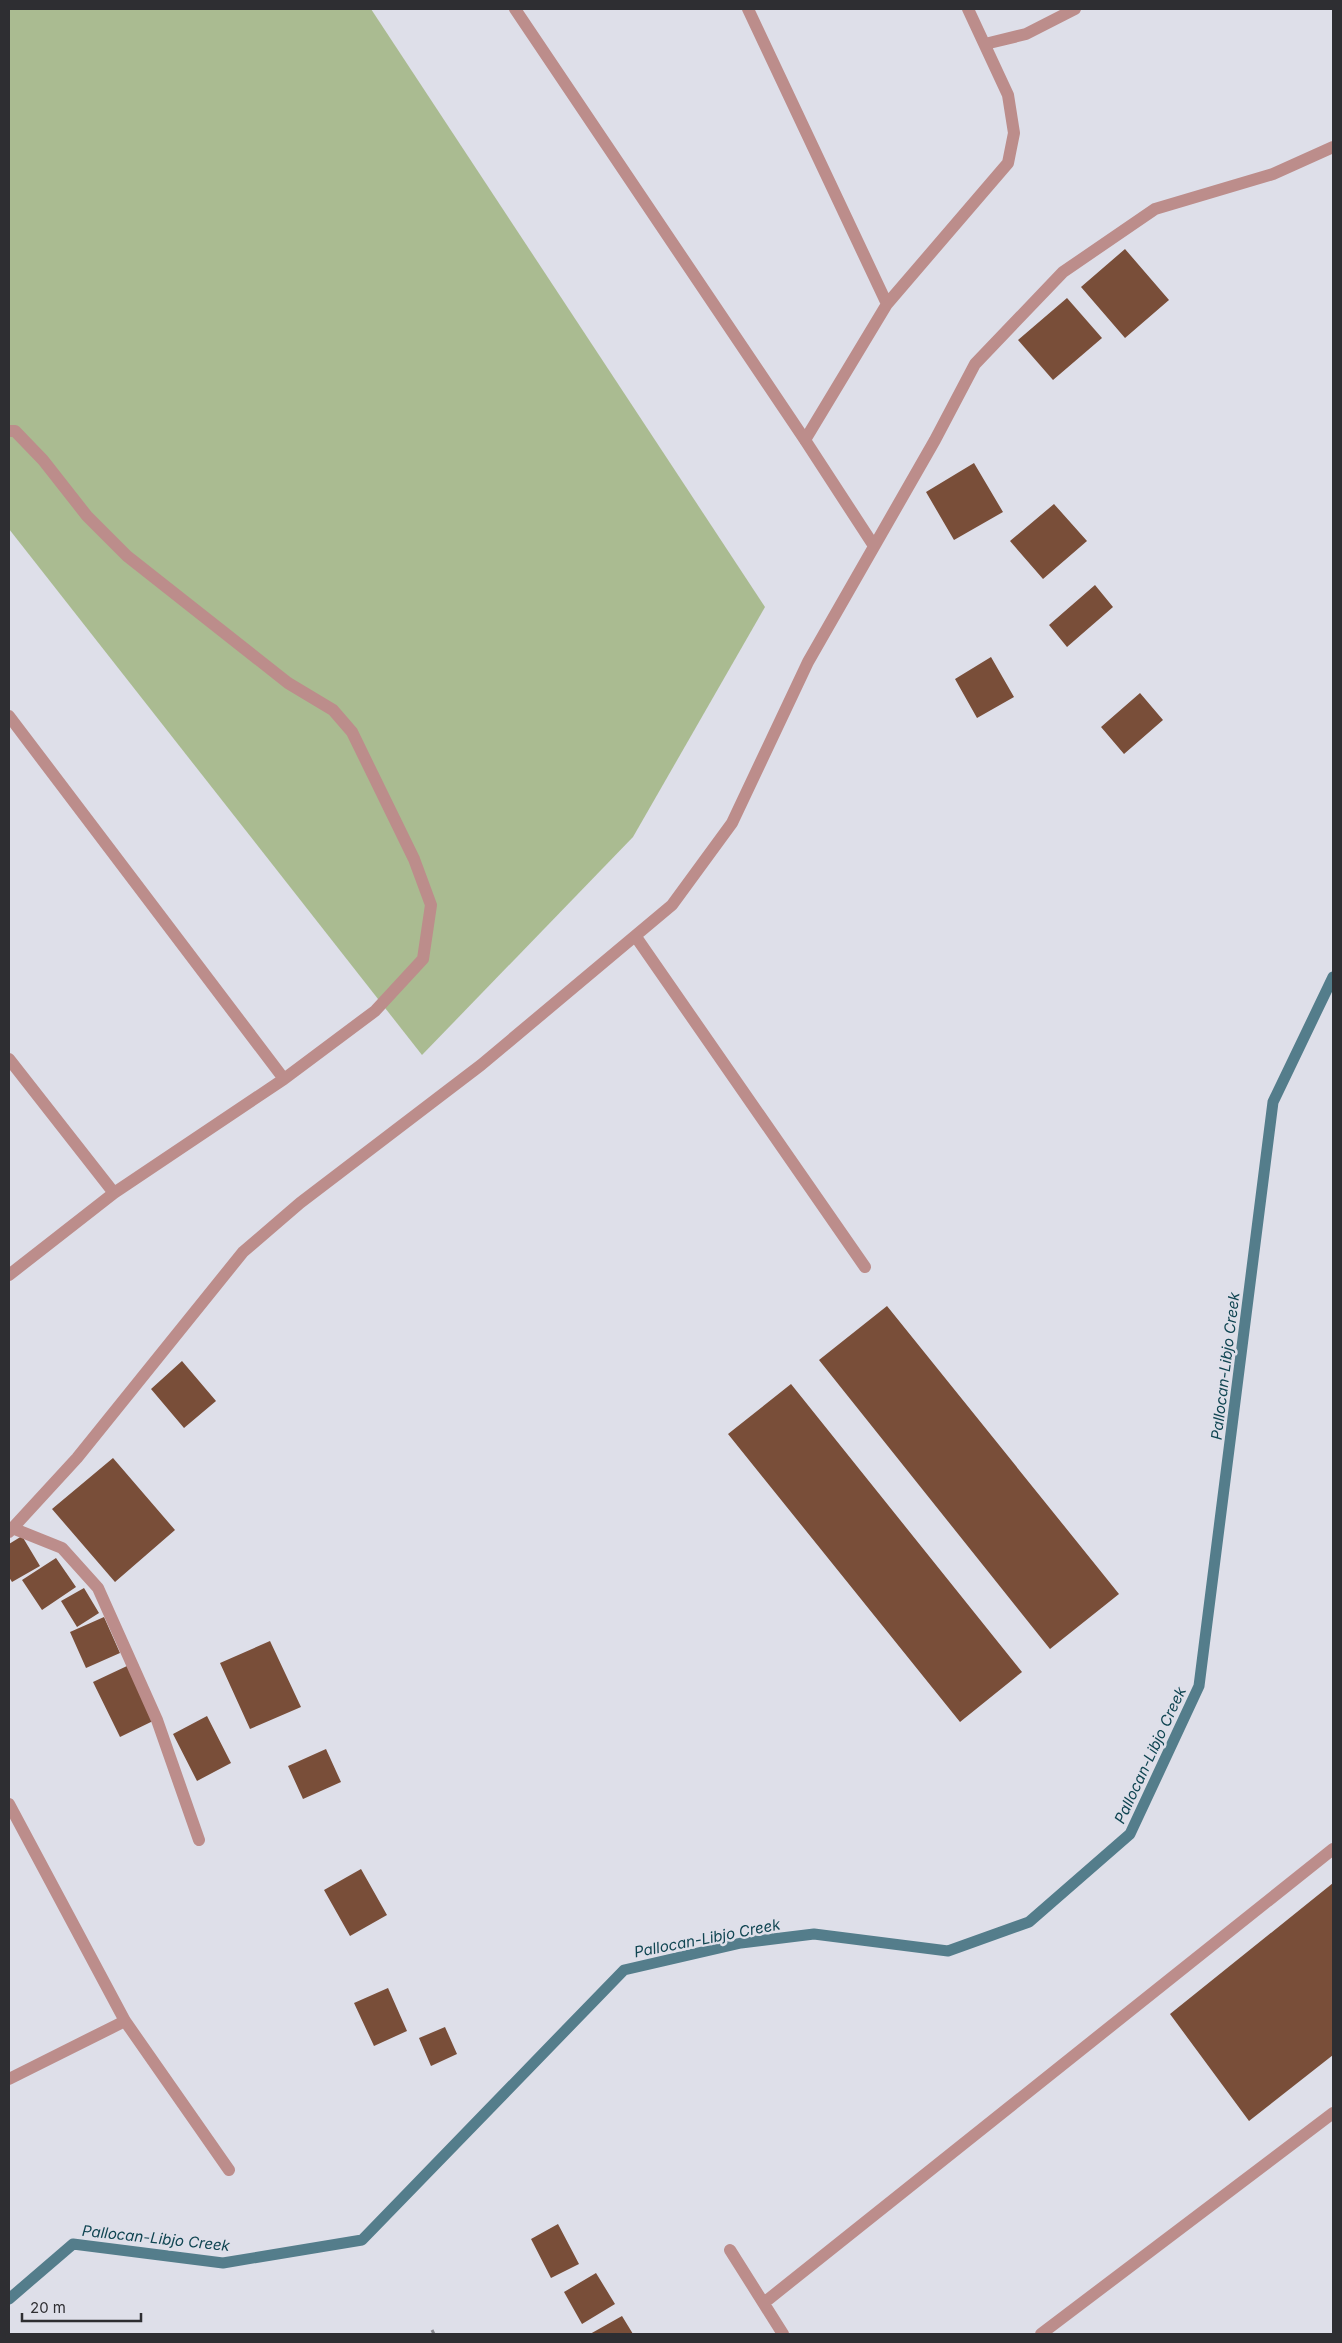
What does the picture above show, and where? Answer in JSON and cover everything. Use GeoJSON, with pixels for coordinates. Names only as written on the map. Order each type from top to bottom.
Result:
{"type":"FeatureCollection","features":[{"type":"Feature","properties":{"kind":"street"},"geometry":{"type":"LineString","coordinates":[[515,9],[805,440],[874,546]]}},
{"type":"Feature","properties":{"kind":"street"},"geometry":{"type":"LineString","coordinates":[[748,9],[887,304]]}},
{"type":"Feature","properties":{"kind":"street"},"geometry":{"type":"LineString","coordinates":[[805,440],[887,304],[1008,163],[1014,133],[1008,95],[968,9]]}},
{"type":"Feature","properties":{"kind":"street"},"geometry":{"type":"LineString","coordinates":[[985,44],[1026,34],[1075,9]]}},
{"type":"Feature","properties":{"kind":"street"},"geometry":{"type":"LineString","coordinates":[[199,1840],[157,1720],[98,1588],[62,1548],[10,1530],[76,1458],[243,1252],[300,1203],[481,1065],[672,905],[732,822],[808,662],[975,364],[1063,272],[1155,209],[1273,174],[1333,147]]}},
{"type":"Feature","properties":{"kind":"street"},"geometry":{"type":"LineString","coordinates":[[9,431],[15,432],[44,460],[87,516],[127,556],[288,683],[333,710],[352,732],[414,859],[432,905],[424,959],[375,1011],[284,1079],[114,1193],[9,1275]]}},
{"type":"Feature","properties":{"kind":"street"},"geometry":{"type":"LineString","coordinates":[[9,716],[284,1079]]}},
{"type":"Feature","properties":{"kind":"street"},"geometry":{"type":"LineString","coordinates":[[636,937],[865,1267]]}},
{"type":"Feature","properties":{"kind":"street"},"geometry":{"type":"LineString","coordinates":[[9,1059],[114,1193]]}},
{"type":"Feature","properties":{"kind":"street"},"geometry":{"type":"LineString","coordinates":[[9,1804],[126,2020],[229,2170]]}},
{"type":"Feature","properties":{"kind":"street"},"geometry":{"type":"LineString","coordinates":[[765,2302],[1333,1849]]}},
{"type":"Feature","properties":{"kind":"street"},"geometry":{"type":"LineString","coordinates":[[9,2080],[126,2020]]}},
{"type":"Feature","properties":{"kind":"street"},"geometry":{"type":"LineString","coordinates":[[1041,2334],[1333,2113]]}},
{"type":"Feature","properties":{"kind":"street"},"geometry":{"type":"LineString","coordinates":[[730,2250],[765,2302],[783,2334]]}},
{"type":"Feature","properties":{"kind":"green space"},"geometry":{"type":"Polygon","coordinates":[[[9,9],[371,9],[765,607],[633,837],[422,1055],[9,529],[9,9]]]}},
{"type":"Feature","properties":{"kind":"building"},"geometry":{"type":"Polygon","coordinates":[[[1125,249],[1169,300],[1125,338],[1081,287],[1125,249]]]}},
{"type":"Feature","properties":{"kind":"building"},"geometry":{"type":"Polygon","coordinates":[[[1067,298],[1102,338],[1053,380],[1018,340],[1067,298]]]}},
{"type":"Feature","properties":{"kind":"building"},"geometry":{"type":"Polygon","coordinates":[[[974,463],[1003,512],[954,540],[926,492],[974,463]]]}},
{"type":"Feature","properties":{"kind":"building"},"geometry":{"type":"Polygon","coordinates":[[[1054,504],[1087,541],[1043,579],[1010,541],[1054,504]]]}},
{"type":"Feature","properties":{"kind":"building"},"geometry":{"type":"Polygon","coordinates":[[[1095,585],[1113,607],[1067,647],[1049,625],[1095,585]]]}},
{"type":"Feature","properties":{"kind":"building"},"geometry":{"type":"Polygon","coordinates":[[[991,657],[1014,697],[977,718],[955,679],[991,657]]]}},
{"type":"Feature","properties":{"kind":"building"},"geometry":{"type":"Polygon","coordinates":[[[1140,693],[1163,720],[1124,754],[1101,727],[1140,693]]]}},
{"type":"Feature","properties":{"kind":"building"},"geometry":{"type":"Polygon","coordinates":[[[887,1306],[1119,1594],[1050,1649],[819,1360],[887,1306]]]}},
{"type":"Feature","properties":{"kind":"building"},"geometry":{"type":"Polygon","coordinates":[[[182,1361],[216,1401],[184,1428],[151,1389],[182,1361]]]}},
{"type":"Feature","properties":{"kind":"building"},"geometry":{"type":"Polygon","coordinates":[[[791,1384],[1022,1672],[960,1722],[728,1434],[791,1384]]]}},
{"type":"Feature","properties":{"kind":"building"},"geometry":{"type":"Polygon","coordinates":[[[113,1458],[175,1530],[115,1582],[52,1509],[113,1458]]]}},
{"type":"Feature","properties":{"kind":"building"},"geometry":{"type":"Polygon","coordinates":[[[22,1536],[40,1566],[12,1582],[9,1577],[9,1544],[22,1536]]]}},
{"type":"Feature","properties":{"kind":"building"},"geometry":{"type":"Polygon","coordinates":[[[56,1558],[76,1587],[42,1610],[22,1580],[56,1558]]]}},
{"type":"Feature","properties":{"kind":"building"},"geometry":{"type":"Polygon","coordinates":[[[84,1588],[99,1613],[77,1627],[61,1601],[84,1588]]]}},
{"type":"Feature","properties":{"kind":"building"},"geometry":{"type":"Polygon","coordinates":[[[104,1617],[120,1653],[86,1668],[70,1632],[104,1617]]]}},
{"type":"Feature","properties":{"kind":"building"},"geometry":{"type":"Polygon","coordinates":[[[270,1641],[301,1707],[250,1729],[220,1663],[270,1641]]]}},
{"type":"Feature","properties":{"kind":"building"},"geometry":{"type":"Polygon","coordinates":[[[127,1666],[153,1721],[120,1737],[93,1682],[127,1666]]]}},
{"type":"Feature","properties":{"kind":"building"},"geometry":{"type":"Polygon","coordinates":[[[207,1716],[231,1763],[197,1781],[173,1734],[207,1716]]]}},
{"type":"Feature","properties":{"kind":"building"},"geometry":{"type":"Polygon","coordinates":[[[326,1749],[341,1782],[303,1799],[288,1766],[326,1749]]]}},
{"type":"Feature","properties":{"kind":"building"},"geometry":{"type":"Polygon","coordinates":[[[361,1869],[387,1915],[350,1936],[324,1890],[361,1869]]]}},
{"type":"Feature","properties":{"kind":"building"},"geometry":{"type":"Polygon","coordinates":[[[1333,1883],[1333,2055],[1249,2121],[1170,2014],[1333,1883]]]}},
{"type":"Feature","properties":{"kind":"building"},"geometry":{"type":"Polygon","coordinates":[[[388,1988],[407,2031],[374,2046],[354,2003],[388,1988]]]}},
{"type":"Feature","properties":{"kind":"building"},"geometry":{"type":"Polygon","coordinates":[[[445,2027],[457,2054],[431,2066],[419,2038],[445,2027]]]}},
{"type":"Feature","properties":{"kind":"building"},"geometry":{"type":"Polygon","coordinates":[[[558,2224],[579,2264],[551,2278],[531,2239],[558,2224]]]}},
{"type":"Feature","properties":{"kind":"building"},"geometry":{"type":"Polygon","coordinates":[[[596,2273],[615,2304],[582,2324],[564,2292],[596,2273]]]}},
{"type":"Feature","properties":{"kind":"building"},"geometry":{"type":"Polygon","coordinates":[[[622,2316],[633,2334],[590,2334],[622,2316]]]}},
{"type":"Feature","properties":{"kind":"waterway","name":"Pallocan-Libjo Creek"},"geometry":{"type":"LineString","coordinates":[[9,2299],[73,2244],[223,2263],[362,2240],[624,1970],[741,1943],[814,1934],[948,1951],[1029,1922],[1130,1834],[1199,1686],[1273,1102],[1333,977]]}}]}
